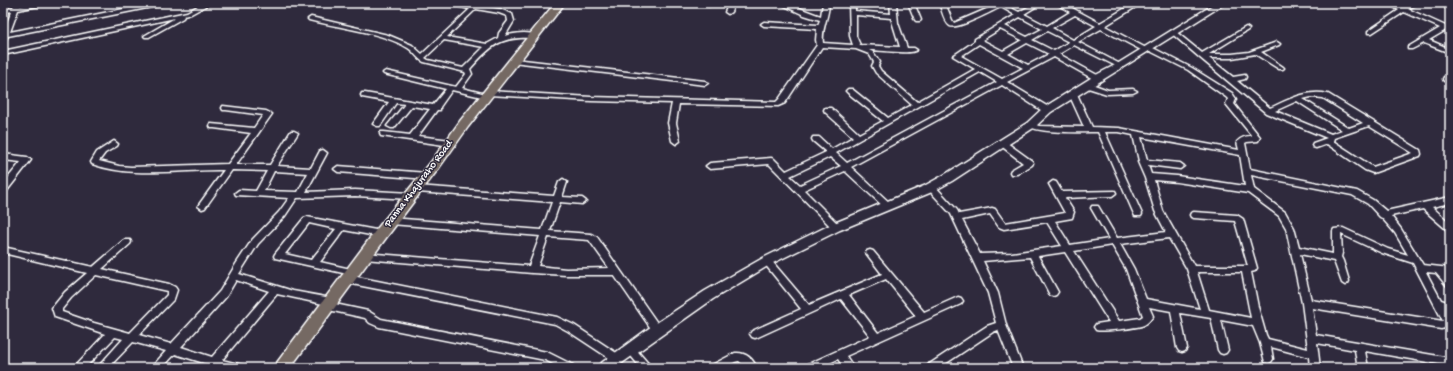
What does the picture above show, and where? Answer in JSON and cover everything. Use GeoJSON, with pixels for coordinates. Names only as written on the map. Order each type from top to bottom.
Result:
{"type":"FeatureCollection","features":[{"type":"Feature","properties":{"kind":"main road","name":"Panna Khajuraho Road"},"geometry":{"type":"LineString","coordinates":[[281,368],[364,256],[560,3]]}},
{"type":"Feature","properties":{"kind":"main road"},"geometry":{"type":"LineString","coordinates":[[605,368],[657,330],[709,295],[767,261],[836,227],[931,187],[1031,126],[1048,110],[1097,78],[1120,66],[1222,3]]}},
{"type":"Feature","properties":{"kind":"street"},"geometry":{"type":"LineString","coordinates":[[3,11],[17,6],[43,3]]}},
{"type":"Feature","properties":{"kind":"street"},"geometry":{"type":"LineString","coordinates":[[5,37],[162,3]]}},
{"type":"Feature","properties":{"kind":"street"},"geometry":{"type":"LineString","coordinates":[[147,36],[208,3]]}},
{"type":"Feature","properties":{"kind":"street"},"geometry":{"type":"LineString","coordinates":[[728,12],[732,3]]}},
{"type":"Feature","properties":{"kind":"street"},"geometry":{"type":"LineString","coordinates":[[781,3],[806,14],[824,19]]}},
{"type":"Feature","properties":{"kind":"street"},"geometry":{"type":"LineString","coordinates":[[386,73],[488,95],[780,103],[820,45],[819,32],[827,12],[826,3]]}},
{"type":"Feature","properties":{"kind":"street"},"geometry":{"type":"LineString","coordinates":[[852,3],[853,36],[857,47],[871,53],[877,62],[875,66],[878,72],[917,105]]}},
{"type":"Feature","properties":{"kind":"street"},"geometry":{"type":"LineString","coordinates":[[893,3],[894,16],[904,50]]}},
{"type":"Feature","properties":{"kind":"street"},"geometry":{"type":"LineString","coordinates":[[911,3],[918,20]]}},
{"type":"Feature","properties":{"kind":"street"},"geometry":{"type":"LineString","coordinates":[[942,3],[949,21],[953,25],[961,23],[1001,4],[1120,66]]}},
{"type":"Feature","properties":{"kind":"street"},"geometry":{"type":"LineString","coordinates":[[1039,3],[977,39],[978,42],[956,56],[1048,110]]}},
{"type":"Feature","properties":{"kind":"street"},"geometry":{"type":"LineString","coordinates":[[1058,3],[1100,26],[1190,70],[1231,97],[1230,104],[1257,138],[1242,140],[1241,146],[1250,190]]}},
{"type":"Feature","properties":{"kind":"street"},"geometry":{"type":"LineString","coordinates":[[1068,8],[1080,3]]}},
{"type":"Feature","properties":{"kind":"street"},"geometry":{"type":"LineString","coordinates":[[799,189],[846,167],[1054,54],[1134,6],[1125,3]]}},
{"type":"Feature","properties":{"kind":"street"},"geometry":{"type":"LineString","coordinates":[[1389,3],[1448,29]]}},
{"type":"Feature","properties":{"kind":"street"},"geometry":{"type":"LineString","coordinates":[[1370,32],[1404,9],[1417,3]]}},
{"type":"Feature","properties":{"kind":"street"},"geometry":{"type":"LineString","coordinates":[[1440,3],[1450,8]]}},
{"type":"Feature","properties":{"kind":"street"},"geometry":{"type":"LineString","coordinates":[[458,5],[500,11],[510,15],[511,21],[502,33],[501,38]]}},
{"type":"Feature","properties":{"kind":"street"},"geometry":{"type":"LineString","coordinates":[[5,37],[17,6]]}},
{"type":"Feature","properties":{"kind":"street"},"geometry":{"type":"LineString","coordinates":[[421,58],[444,38],[475,7]]}},
{"type":"Feature","properties":{"kind":"street"},"geometry":{"type":"LineString","coordinates":[[1003,54],[1075,12]]}},
{"type":"Feature","properties":{"kind":"street"},"geometry":{"type":"LineString","coordinates":[[3,53],[189,13]]}},
{"type":"Feature","properties":{"kind":"street"},"geometry":{"type":"LineString","coordinates":[[852,13],[894,16]]}},
{"type":"Feature","properties":{"kind":"street"},"geometry":{"type":"LineString","coordinates":[[311,19],[355,28],[402,43],[412,47],[421,58],[426,61],[466,69],[470,72],[454,88],[412,137]]}},
{"type":"Feature","properties":{"kind":"street"},"geometry":{"type":"LineString","coordinates":[[764,24],[821,27]]}},
{"type":"Feature","properties":{"kind":"street"},"geometry":{"type":"LineString","coordinates":[[3,26],[10,25]]}},
{"type":"Feature","properties":{"kind":"street"},"geometry":{"type":"LineString","coordinates":[[999,26],[1097,78]]}},
{"type":"Feature","properties":{"kind":"street"},"geometry":{"type":"LineString","coordinates":[[1201,56],[1246,29]]}},
{"type":"Feature","properties":{"kind":"street"},"geometry":{"type":"LineString","coordinates":[[1410,48],[1448,29]]}},
{"type":"Feature","properties":{"kind":"street"},"geometry":{"type":"LineString","coordinates":[[1173,32],[1269,111],[1330,139],[1368,168],[1373,170],[1417,154],[1414,149],[1325,96],[1315,94],[1298,99],[1269,111]]}},
{"type":"Feature","properties":{"kind":"street"},"geometry":{"type":"LineString","coordinates":[[466,69],[487,46],[501,38],[517,35],[535,36]]}},
{"type":"Feature","properties":{"kind":"street"},"geometry":{"type":"LineString","coordinates":[[444,38],[487,46]]}},
{"type":"Feature","properties":{"kind":"street"},"geometry":{"type":"LineString","coordinates":[[1424,40],[1450,51]]}},
{"type":"Feature","properties":{"kind":"street"},"geometry":{"type":"LineString","coordinates":[[978,42],[1028,68]]}},
{"type":"Feature","properties":{"kind":"street"},"geometry":{"type":"LineString","coordinates":[[1201,56],[1232,56],[1256,52],[1277,44]]}},
{"type":"Feature","properties":{"kind":"street"},"geometry":{"type":"LineString","coordinates":[[820,45],[914,50]]}},
{"type":"Feature","properties":{"kind":"street"},"geometry":{"type":"LineString","coordinates":[[1256,52],[1281,68]]}},
{"type":"Feature","properties":{"kind":"street"},"geometry":{"type":"LineString","coordinates":[[515,61],[705,83]]}},
{"type":"Feature","properties":{"kind":"street"},"geometry":{"type":"LineString","coordinates":[[785,175],[859,138],[979,70]]}},
{"type":"Feature","properties":{"kind":"street"},"geometry":{"type":"LineString","coordinates":[[1232,80],[1243,77]]}},
{"type":"Feature","properties":{"kind":"street"},"geometry":{"type":"LineString","coordinates":[[1087,85],[1107,92],[1133,91]]}},
{"type":"Feature","properties":{"kind":"street"},"geometry":{"type":"LineString","coordinates":[[850,91],[888,121]]}},
{"type":"Feature","properties":{"kind":"street"},"geometry":{"type":"LineString","coordinates":[[1073,94],[1089,128]]}},
{"type":"Feature","properties":{"kind":"street"},"geometry":{"type":"LineString","coordinates":[[365,95],[437,108]]}},
{"type":"Feature","properties":{"kind":"street"},"geometry":{"type":"LineString","coordinates":[[1298,99],[1348,131]]}},
{"type":"Feature","properties":{"kind":"street"},"geometry":{"type":"LineString","coordinates":[[377,124],[394,100]]}},
{"type":"Feature","properties":{"kind":"street"},"geometry":{"type":"LineString","coordinates":[[676,101],[672,122],[676,141]]}},
{"type":"Feature","properties":{"kind":"street"},"geometry":{"type":"LineString","coordinates":[[391,126],[410,103]]}},
{"type":"Feature","properties":{"kind":"street"},"geometry":{"type":"LineString","coordinates":[[202,206],[268,114],[226,108]]}},
{"type":"Feature","properties":{"kind":"street"},"geometry":{"type":"LineString","coordinates":[[828,110],[859,138]]}},
{"type":"Feature","properties":{"kind":"street"},"geometry":{"type":"LineString","coordinates":[[1316,145],[1370,123]]}},
{"type":"Feature","properties":{"kind":"street"},"geometry":{"type":"LineString","coordinates":[[214,126],[256,131]]}},
{"type":"Feature","properties":{"kind":"street"},"geometry":{"type":"LineString","coordinates":[[1031,126],[1038,128],[1089,128],[1136,133],[1242,153]]}},
{"type":"Feature","properties":{"kind":"street"},"geometry":{"type":"LineString","coordinates":[[1100,129],[1138,214]]}},
{"type":"Feature","properties":{"kind":"street"},"geometry":{"type":"LineString","coordinates":[[258,194],[294,133]]}},
{"type":"Feature","properties":{"kind":"street"},"geometry":{"type":"LineString","coordinates":[[1136,133],[1142,162],[1149,177],[1159,211],[1192,269],[1211,315],[1223,350]]}},
{"type":"Feature","properties":{"kind":"street"},"geometry":{"type":"LineString","coordinates":[[384,134],[451,143]]}},
{"type":"Feature","properties":{"kind":"street"},"geometry":{"type":"LineString","coordinates":[[816,139],[888,206]]}},
{"type":"Feature","properties":{"kind":"street"},"geometry":{"type":"LineString","coordinates":[[1003,143],[1029,163],[1014,172]]}},
{"type":"Feature","properties":{"kind":"street"},"geometry":{"type":"LineString","coordinates":[[114,144],[99,154],[95,158],[95,162],[113,168],[272,168],[313,172]]}},
{"type":"Feature","properties":{"kind":"street"},"geometry":{"type":"LineString","coordinates":[[156,368],[223,294],[255,242],[282,214],[297,195],[313,172],[323,153]]}},
{"type":"Feature","properties":{"kind":"street"},"geometry":{"type":"LineString","coordinates":[[3,157],[27,160],[6,183],[3,190]]}},
{"type":"Feature","properties":{"kind":"street"},"geometry":{"type":"LineString","coordinates":[[710,166],[771,161],[836,227]]}},
{"type":"Feature","properties":{"kind":"street"},"geometry":{"type":"LineString","coordinates":[[1142,162],[1180,166]]}},
{"type":"Feature","properties":{"kind":"street"},"geometry":{"type":"LineString","coordinates":[[338,169],[427,176]]}},
{"type":"Feature","properties":{"kind":"street"},"geometry":{"type":"LineString","coordinates":[[1247,171],[1354,193],[1366,198],[1402,236],[1448,322],[1446,324],[1307,303]]}},
{"type":"Feature","properties":{"kind":"street"},"geometry":{"type":"LineString","coordinates":[[1149,177],[1250,190],[1284,218],[1290,228],[1307,303],[1312,338],[1312,354],[1315,368]]}},
{"type":"Feature","properties":{"kind":"street"},"geometry":{"type":"LineString","coordinates":[[532,270],[546,234],[563,182]]}},
{"type":"Feature","properties":{"kind":"street"},"geometry":{"type":"LineString","coordinates":[[957,218],[992,211],[1004,226],[1069,216],[1071,214],[1053,184]]}},
{"type":"Feature","properties":{"kind":"street"},"geometry":{"type":"LineString","coordinates":[[931,187],[940,195],[957,218],[977,258],[993,293],[1001,326],[1018,368]]}},
{"type":"Feature","properties":{"kind":"street"},"geometry":{"type":"LineString","coordinates":[[239,194],[297,195],[414,192],[582,201]]}},
{"type":"Feature","properties":{"kind":"street"},"geometry":{"type":"LineString","coordinates":[[1060,195],[1075,193],[1112,193]]}},
{"type":"Feature","properties":{"kind":"street"},"geometry":{"type":"LineString","coordinates":[[1383,215],[1450,200]]}},
{"type":"Feature","properties":{"kind":"street"},"geometry":{"type":"LineString","coordinates":[[1429,205],[1450,221]]}},
{"type":"Feature","properties":{"kind":"street"},"geometry":{"type":"LineString","coordinates":[[1429,205],[1450,228]]}},
{"type":"Feature","properties":{"kind":"street"},"geometry":{"type":"LineString","coordinates":[[1095,208],[1130,269],[1148,316],[1142,322],[1099,327]]}},
{"type":"Feature","properties":{"kind":"street"},"geometry":{"type":"LineString","coordinates":[[1192,269],[1253,268],[1240,221],[1237,218],[1194,215]]}},
{"type":"Feature","properties":{"kind":"street"},"geometry":{"type":"LineString","coordinates":[[1049,219],[1117,326]]}},
{"type":"Feature","properties":{"kind":"street"},"geometry":{"type":"LineString","coordinates":[[381,234],[308,220],[278,256],[313,264],[350,276],[557,321],[571,328],[618,359]]}},
{"type":"Feature","properties":{"kind":"street"},"geometry":{"type":"LineString","coordinates":[[391,221],[591,237],[594,239],[657,330]]}},
{"type":"Feature","properties":{"kind":"street"},"geometry":{"type":"LineString","coordinates":[[313,264],[342,226]]}},
{"type":"Feature","properties":{"kind":"street"},"geometry":{"type":"LineString","coordinates":[[1336,257],[1338,253],[1338,231],[1343,231],[1417,264],[1450,271]]}},
{"type":"Feature","properties":{"kind":"street"},"geometry":{"type":"LineString","coordinates":[[977,258],[1032,253],[1172,234]]}},
{"type":"Feature","properties":{"kind":"street"},"geometry":{"type":"LineString","coordinates":[[127,242],[94,270],[68,295],[57,308],[56,311],[58,314],[113,333],[174,349],[211,365],[239,368]]}},
{"type":"Feature","properties":{"kind":"street"},"geometry":{"type":"LineString","coordinates":[[3,250],[94,270],[172,290],[171,296],[102,368]]}},
{"type":"Feature","properties":{"kind":"street"},"geometry":{"type":"LineString","coordinates":[[1295,250],[1336,257],[1339,261],[1345,281]]}},
{"type":"Feature","properties":{"kind":"street"},"geometry":{"type":"LineString","coordinates":[[870,253],[922,317]]}},
{"type":"Feature","properties":{"kind":"street"},"geometry":{"type":"LineString","coordinates":[[1032,253],[1053,292]]}},
{"type":"Feature","properties":{"kind":"street"},"geometry":{"type":"LineString","coordinates":[[364,256],[532,270],[566,272],[616,271]]}},
{"type":"Feature","properties":{"kind":"street"},"geometry":{"type":"LineString","coordinates":[[767,261],[807,310]]}},
{"type":"Feature","properties":{"kind":"street"},"geometry":{"type":"LineString","coordinates":[[1246,269],[1258,324],[1262,338],[1265,342],[1268,359]]}},
{"type":"Feature","properties":{"kind":"street"},"geometry":{"type":"LineString","coordinates":[[1440,270],[1450,283]]}},
{"type":"Feature","properties":{"kind":"street"},"geometry":{"type":"LineString","coordinates":[[755,334],[888,275]]}},
{"type":"Feature","properties":{"kind":"street"},"geometry":{"type":"LineString","coordinates":[[234,276],[275,290],[368,315],[379,322],[547,356],[570,368]]}},
{"type":"Feature","properties":{"kind":"street"},"geometry":{"type":"LineString","coordinates":[[211,365],[275,290]]}},
{"type":"Feature","properties":{"kind":"street"},"geometry":{"type":"LineString","coordinates":[[843,294],[876,337]]}},
{"type":"Feature","properties":{"kind":"street"},"geometry":{"type":"LineString","coordinates":[[809,368],[958,301]]}},
{"type":"Feature","properties":{"kind":"street"},"geometry":{"type":"LineString","coordinates":[[1143,302],[1258,324]]}},
{"type":"Feature","properties":{"kind":"street"},"geometry":{"type":"LineString","coordinates":[[1437,303],[1450,307]]}},
{"type":"Feature","properties":{"kind":"street"},"geometry":{"type":"LineString","coordinates":[[1175,309],[1182,348]]}},
{"type":"Feature","properties":{"kind":"street"},"geometry":{"type":"LineString","coordinates":[[931,368],[990,328],[1001,326]]}},
{"type":"Feature","properties":{"kind":"street"},"geometry":{"type":"LineString","coordinates":[[80,368],[113,333]]}},
{"type":"Feature","properties":{"kind":"street"},"geometry":{"type":"LineString","coordinates":[[1312,338],[1450,362]]}},
{"type":"Feature","properties":{"kind":"street"},"geometry":{"type":"LineString","coordinates":[[1265,342],[1312,354]]}},
{"type":"Feature","properties":{"kind":"street"},"geometry":{"type":"LineString","coordinates":[[1359,346],[1363,368]]}},
{"type":"Feature","properties":{"kind":"street"},"geometry":{"type":"LineString","coordinates":[[631,350],[647,368]]}},
{"type":"Feature","properties":{"kind":"street"},"geometry":{"type":"LineString","coordinates":[[840,354],[849,368]]}},
{"type":"Feature","properties":{"kind":"street"},"geometry":{"type":"LineString","coordinates":[[715,368],[741,356],[746,358],[752,368]]}}]}
